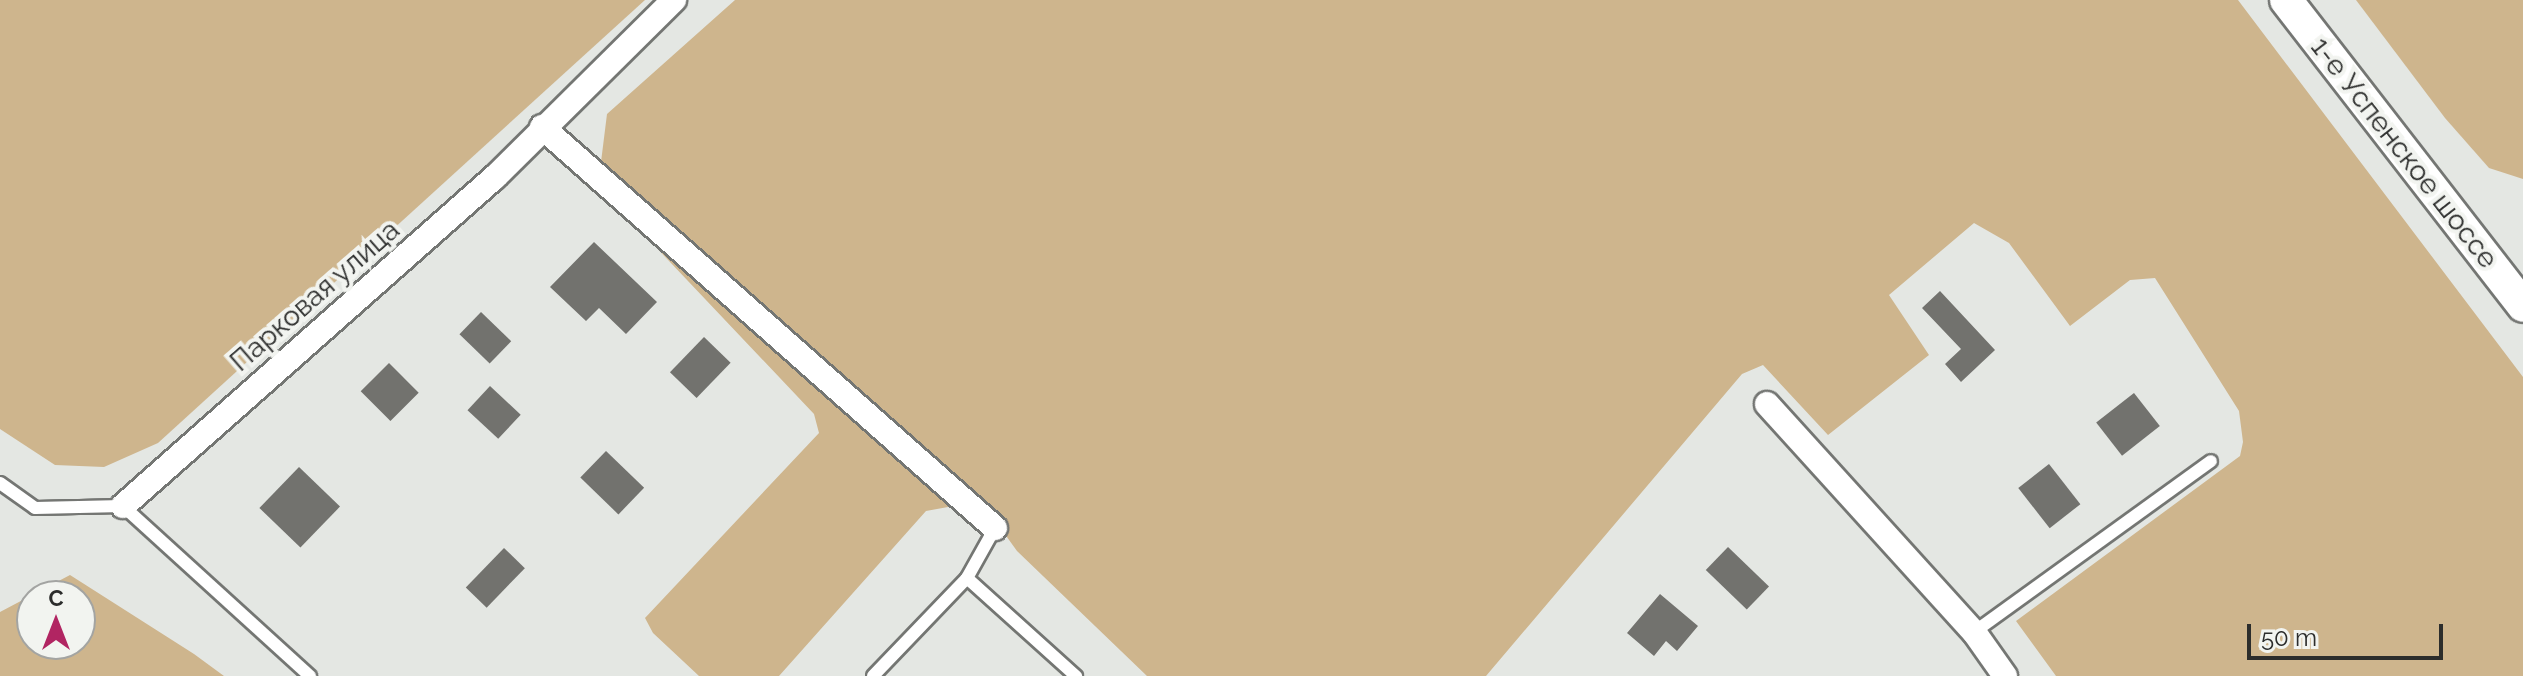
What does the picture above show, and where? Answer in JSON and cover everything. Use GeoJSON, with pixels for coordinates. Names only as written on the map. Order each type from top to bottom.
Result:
{"type":"FeatureCollection","features":[{"type":"Feature","properties":{"kind":"main road","name":"1-е Успенское шоссе"},"geometry":{"type":"LineString","coordinates":[[2286,0],[2523,306]]}},
{"type":"Feature","properties":{"kind":"street","name":"Парковая улица"},"geometry":{"type":"LineString","coordinates":[[123,506],[495,177],[542,127],[674,0]]}},
{"type":"Feature","properties":{"kind":"street"},"geometry":{"type":"LineString","coordinates":[[542,127],[995,528]]}},
{"type":"Feature","properties":{"kind":"street"},"geometry":{"type":"LineString","coordinates":[[1767,404],[1974,632],[2005,676]]}},
{"type":"Feature","properties":{"kind":"lane"},"geometry":{"type":"LineString","coordinates":[[1974,632],[2211,461]]}},
{"type":"Feature","properties":{"kind":"lane"},"geometry":{"type":"LineString","coordinates":[[0,483],[35,508],[123,506],[310,676]]}},
{"type":"Feature","properties":{"kind":"lane"},"geometry":{"type":"LineString","coordinates":[[873,676],[967,578],[995,528]]}},
{"type":"Feature","properties":{"kind":"lane"},"geometry":{"type":"LineString","coordinates":[[967,578],[1076,676]]}},
{"type":"Feature","properties":{"kind":"shaded area"},"geometry":{"type":"Polygon","coordinates":[[[0,0],[645,0],[158,443],[104,467],[55,465],[0,429],[0,0]]]}},
{"type":"Feature","properties":{"kind":"shaded area"},"geometry":{"type":"Polygon","coordinates":[[[735,0],[2238,0],[2523,377],[2523,676],[2056,676],[2016,621],[2240,456],[2243,442],[2239,411],[2155,278],[2130,280],[2070,326],[2009,243],[1974,223],[1889,295],[1929,355],[1828,435],[1763,365],[1742,374],[1486,676],[1147,676],[1017,551],[981,501],[926,511],[779,676],[699,676],[653,633],[645,618],[819,433],[814,414],[598,186],[607,114],[735,0]]]}},
{"type":"Feature","properties":{"kind":"shaded area"},"geometry":{"type":"Polygon","coordinates":[[[2356,0],[2523,0],[2523,179],[2489,168],[2445,118],[2356,0]]]}},
{"type":"Feature","properties":{"kind":"shaded area"},"geometry":{"type":"Polygon","coordinates":[[[70,575],[78,580],[61,580],[70,575]]]}},
{"type":"Feature","properties":{"kind":"shaded area"},"geometry":{"type":"Polygon","coordinates":[[[96,592],[224,676],[0,676],[0,612],[16,604],[16,660],[96,660],[96,592]]]}},
{"type":"Feature","properties":{"kind":"building"},"geometry":{"type":"Polygon","coordinates":[[[594,242],[657,302],[626,334],[599,308],[586,321],[550,287],[594,242]]]}},
{"type":"Feature","properties":{"kind":"building"},"geometry":{"type":"Polygon","coordinates":[[[1940,291],[1995,350],[1961,382],[1945,364],[1961,349],[1922,308],[1940,291]]]}},
{"type":"Feature","properties":{"kind":"building"},"geometry":{"type":"Polygon","coordinates":[[[481,312],[511,341],[490,363],[459,334],[481,312]]]}},
{"type":"Feature","properties":{"kind":"building"},"geometry":{"type":"Polygon","coordinates":[[[704,337],[731,363],[697,398],[670,372],[704,337]]]}},
{"type":"Feature","properties":{"kind":"building"},"geometry":{"type":"Polygon","coordinates":[[[389,363],[419,393],[390,421],[361,391],[389,363]]]}},
{"type":"Feature","properties":{"kind":"building"},"geometry":{"type":"Polygon","coordinates":[[[490,386],[521,415],[498,439],[467,410],[490,386]]]}},
{"type":"Feature","properties":{"kind":"building"},"geometry":{"type":"Polygon","coordinates":[[[2134,393],[2160,426],[2122,456],[2096,423],[2134,393]]]}},
{"type":"Feature","properties":{"kind":"building"},"geometry":{"type":"Polygon","coordinates":[[[606,451],[644,488],[618,514],[580,478],[606,451]]]}},
{"type":"Feature","properties":{"kind":"building"},"geometry":{"type":"Polygon","coordinates":[[[2049,464],[2080,504],[2050,528],[2018,488],[2049,464]]]}},
{"type":"Feature","properties":{"kind":"building"},"geometry":{"type":"Polygon","coordinates":[[[299,467],[340,507],[300,548],[259,508],[299,467]]]}},
{"type":"Feature","properties":{"kind":"building"},"geometry":{"type":"Polygon","coordinates":[[[1728,547],[1769,587],[1747,610],[1706,570],[1728,547]]]}},
{"type":"Feature","properties":{"kind":"building"},"geometry":{"type":"Polygon","coordinates":[[[504,548],[525,568],[487,608],[466,588],[504,548]]]}},
{"type":"Feature","properties":{"kind":"building"},"geometry":{"type":"Polygon","coordinates":[[[1660,594],[1698,626],[1677,651],[1666,641],[1654,656],[1627,633],[1660,594]]]}}]}
